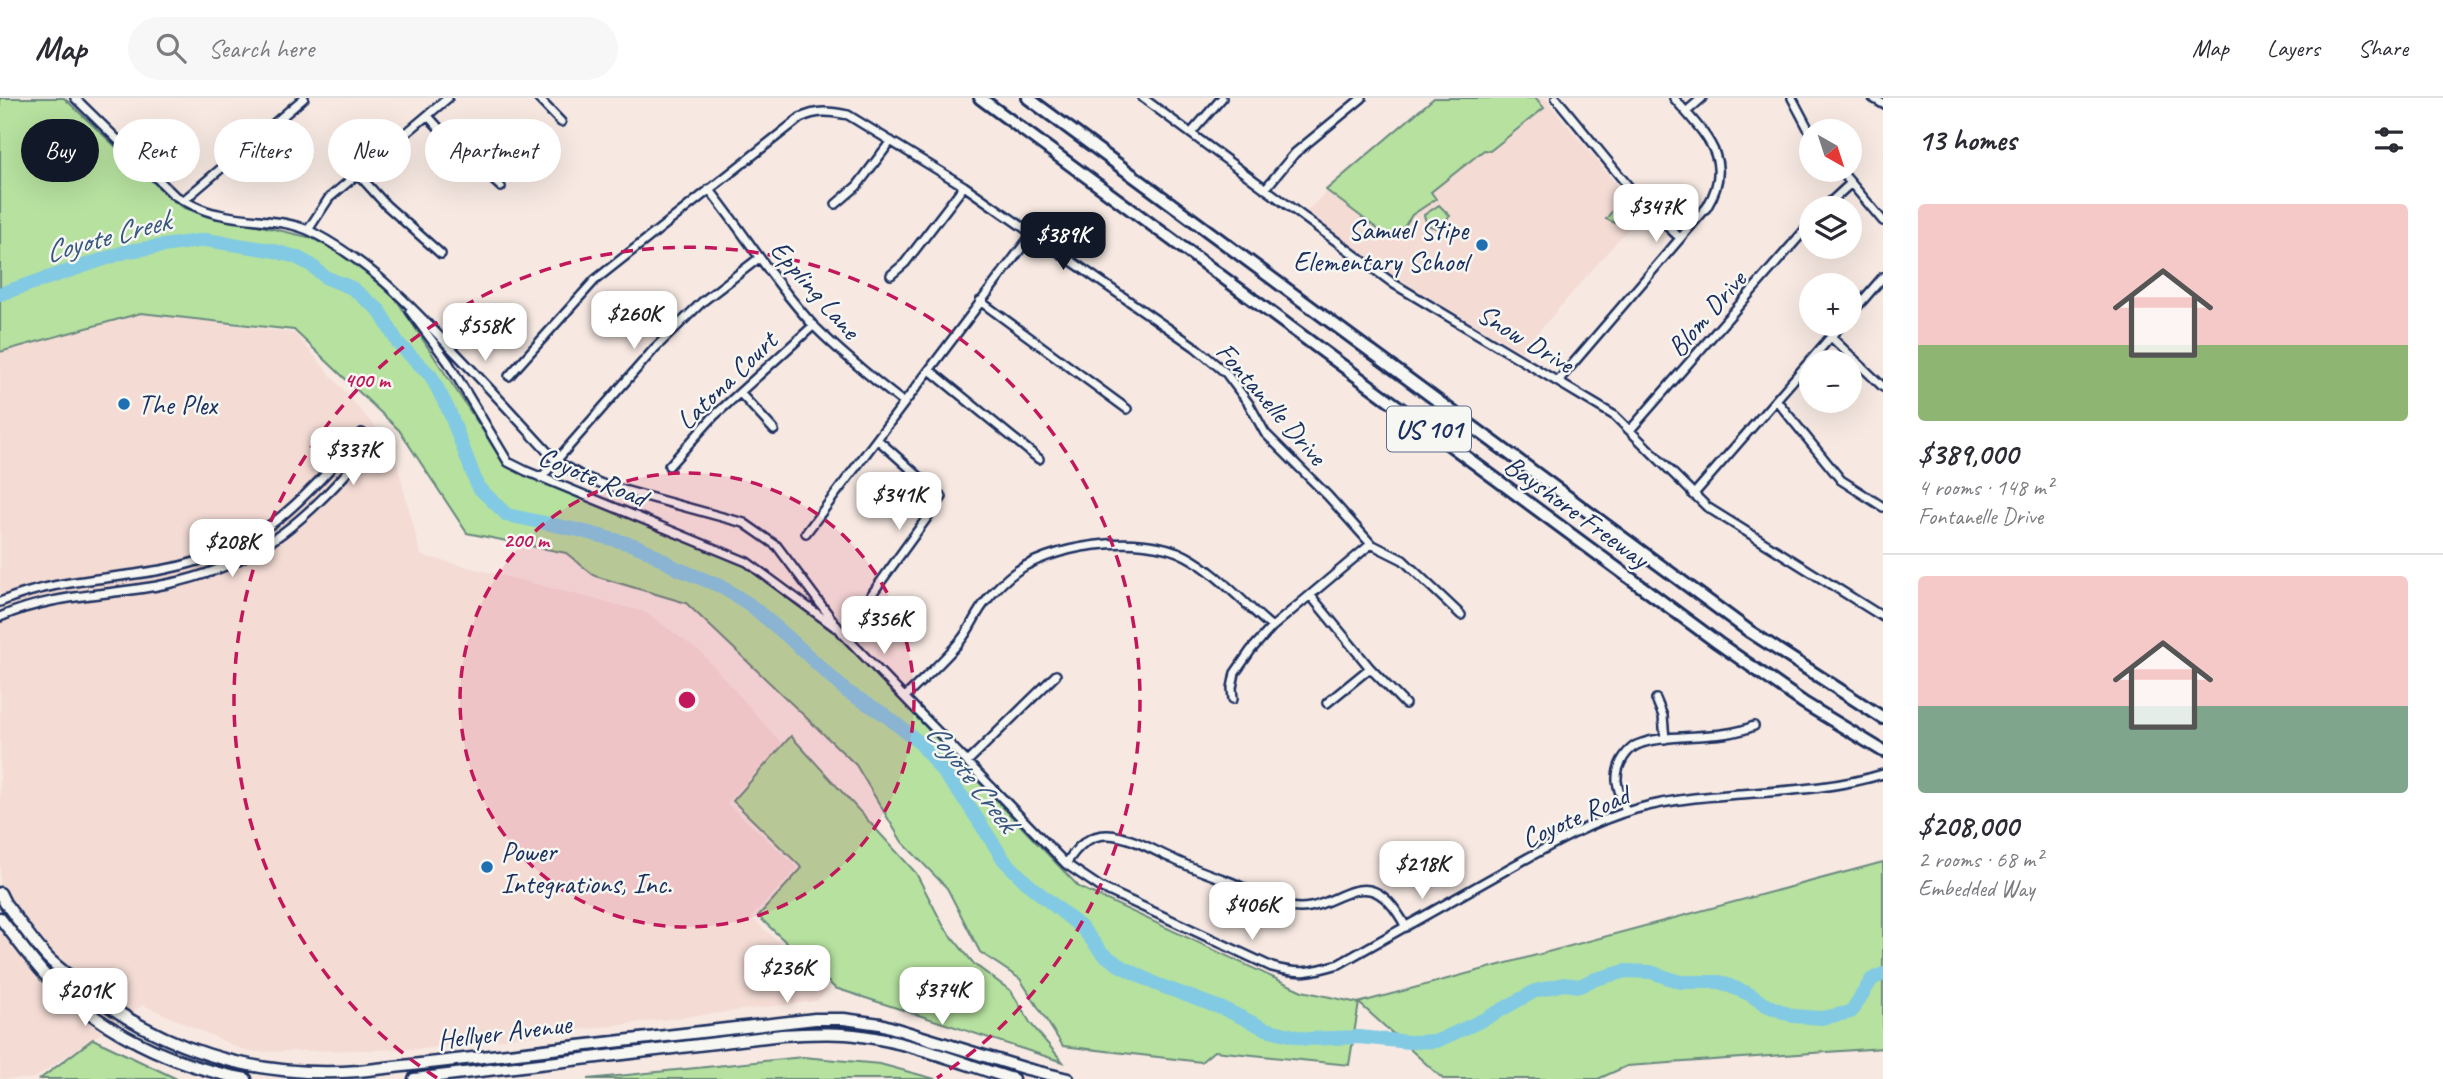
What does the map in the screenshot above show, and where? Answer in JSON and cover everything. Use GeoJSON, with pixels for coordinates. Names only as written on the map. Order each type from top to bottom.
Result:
{"type":"FeatureCollection","features":[{"type":"Feature","properties":{"kind":"highway","name":"Bayshore Freeway"},"geometry":{"type":"LineString","coordinates":[[980,98],[1718,643],[1804,703],[1883,751]]}},
{"type":"Feature","properties":{"kind":"highway","name":"Bayshore Freeway"},"geometry":{"type":"LineString","coordinates":[[1028,98],[1749,631],[1883,718]]}},
{"type":"Feature","properties":{"kind":"main road","name":"Hellyer Avenue"},"geometry":{"type":"LineString","coordinates":[[0,893],[3,905],[49,959],[107,1007],[172,1043],[219,1060],[288,1076],[359,1071],[815,1019],[844,1019],[880,1024],[1068,1079]]}},
{"type":"Feature","properties":{"kind":"main road"},"geometry":{"type":"LineString","coordinates":[[0,918],[46,976],[82,1008],[137,1043],[216,1074],[246,1079]]}},
{"type":"Feature","properties":{"kind":"main road","name":"Hellyer Avenue"},"geometry":{"type":"LineString","coordinates":[[414,1079],[782,1035],[839,1033],[910,1047],[1013,1079]]}},
{"type":"Feature","properties":{"kind":"main road"},"geometry":{"type":"LineString","coordinates":[[910,1047],[914,1034]]}},
{"type":"Feature","properties":{"kind":"main road"},"geometry":{"type":"LineString","coordinates":[[595,1043],[597,1057]]}},
{"type":"Feature","properties":{"kind":"street","name":"Coyote Road"},"geometry":{"type":"LineString","coordinates":[[75,98],[174,195],[218,214],[308,230],[349,252],[392,286],[556,461],[605,485],[744,523],[777,546],[844,634],[1066,864],[1100,887],[1272,967],[1309,973],[1339,964],[1541,851],[1583,829],[1626,812],[1681,800],[1801,791],[1883,774]]}},
{"type":"Feature","properties":{"kind":"street"},"geometry":{"type":"LineString","coordinates":[[184,200],[304,98]]}},
{"type":"Feature","properties":{"kind":"street"},"geometry":{"type":"LineString","coordinates":[[411,130],[448,98]]}},
{"type":"Feature","properties":{"kind":"street"},"geometry":{"type":"LineString","coordinates":[[538,98],[558,119]]}},
{"type":"Feature","properties":{"kind":"street","name":"Snow Drive"},"geometry":{"type":"LineString","coordinates":[[1143,98],[1394,284],[1615,416],[1631,429],[1693,495],[1721,516],[1883,617]]}},
{"type":"Feature","properties":{"kind":"street"},"geometry":{"type":"LineString","coordinates":[[1191,134],[1222,98]]}},
{"type":"Feature","properties":{"kind":"street"},"geometry":{"type":"LineString","coordinates":[[1265,188],[1295,153],[1362,98]]}},
{"type":"Feature","properties":{"kind":"street"},"geometry":{"type":"LineString","coordinates":[[1556,98],[1642,203],[1680,238]]}},
{"type":"Feature","properties":{"kind":"street"},"geometry":{"type":"LineString","coordinates":[[1558,381],[1707,207],[1716,192],[1719,172],[1717,154],[1708,138],[1674,98]]}},
{"type":"Feature","properties":{"kind":"street"},"geometry":{"type":"LineString","coordinates":[[1686,112],[1702,98]]}},
{"type":"Feature","properties":{"kind":"street"},"geometry":{"type":"LineString","coordinates":[[1792,98],[1803,119]]}},
{"type":"Feature","properties":{"kind":"street"},"geometry":{"type":"LineString","coordinates":[[1873,98],[1883,104]]}},
{"type":"Feature","properties":{"kind":"street","name":"Fontanelle Drive"},"geometry":{"type":"LineString","coordinates":[[509,376],[595,280],[800,118],[815,111],[832,111],[848,116],[964,186],[1195,346],[1226,373],[1249,404],[1265,433],[1371,544]]}},
{"type":"Feature","properties":{"kind":"street"},"geometry":{"type":"LineString","coordinates":[[428,116],[501,187]]}},
{"type":"Feature","properties":{"kind":"street"},"geometry":{"type":"LineString","coordinates":[[836,204],[857,186],[891,141]]}},
{"type":"Feature","properties":{"kind":"street"},"geometry":{"type":"LineString","coordinates":[[308,230],[329,198],[348,182]]}},
{"type":"Feature","properties":{"kind":"street"},"geometry":{"type":"LineString","coordinates":[[365,182],[386,205],[441,254]]}},
{"type":"Feature","properties":{"kind":"street"},"geometry":{"type":"LineString","coordinates":[[1837,196],[1851,183],[1883,221]]}},
{"type":"Feature","properties":{"kind":"street"},"geometry":{"type":"LineString","coordinates":[[891,275],[905,263],[964,186]]}},
{"type":"Feature","properties":{"kind":"street","name":"Eppling Lane"},"geometry":{"type":"LineString","coordinates":[[709,189],[759,258],[814,325],[860,368],[904,403]]}},
{"type":"Feature","properties":{"kind":"street"},"geometry":{"type":"LineString","coordinates":[[806,533],[1032,234]]}},
{"type":"Feature","properties":{"kind":"street","name":"Blom Drive"},"geometry":{"type":"LineString","coordinates":[[1631,429],[1799,237]]}},
{"type":"Feature","properties":{"kind":"street"},"geometry":{"type":"LineString","coordinates":[[541,478],[655,348],[702,302],[759,258]]}},
{"type":"Feature","properties":{"kind":"street"},"geometry":{"type":"LineString","coordinates":[[1862,301],[1883,277]]}},
{"type":"Feature","properties":{"kind":"street","name":"Coyote Road"},"geometry":{"type":"LineString","coordinates":[[392,286],[448,362],[509,462],[541,478],[747,562],[844,634]]}},
{"type":"Feature","properties":{"kind":"street"},"geometry":{"type":"LineString","coordinates":[[980,301],[1128,410]]}},
{"type":"Feature","properties":{"kind":"street","name":"Latona Court"},"geometry":{"type":"LineString","coordinates":[[669,466],[714,416],[814,325]]}},
{"type":"Feature","properties":{"kind":"street"},"geometry":{"type":"LineString","coordinates":[[1693,495],[1831,337],[1883,387]]}},
{"type":"Feature","properties":{"kind":"street"},"geometry":{"type":"LineString","coordinates":[[931,371],[1039,459]]}},
{"type":"Feature","properties":{"kind":"street"},"geometry":{"type":"LineString","coordinates":[[740,393],[774,430]]}},
{"type":"Feature","properties":{"kind":"street"},"geometry":{"type":"LineString","coordinates":[[1777,401],[1841,480],[1883,507]]}},
{"type":"Feature","properties":{"kind":"street"},"geometry":{"type":"LineString","coordinates":[[0,602],[23,592],[66,582],[166,570],[221,553],[255,536],[290,511],[362,433],[373,443],[318,505],[271,542],[227,566],[167,584],[59,598],[0,617]]}},
{"type":"Feature","properties":{"kind":"street"},"geometry":{"type":"LineString","coordinates":[[844,634],[942,497],[877,439]]}},
{"type":"Feature","properties":{"kind":"street"},"geometry":{"type":"LineString","coordinates":[[905,697],[959,643],[986,601],[1010,576],[1059,551],[1118,544],[1165,547],[1199,564],[1272,627]]}},
{"type":"Feature","properties":{"kind":"street"},"geometry":{"type":"LineString","coordinates":[[1233,699],[1235,673],[1251,650],[1272,627],[1371,544],[1403,560],[1461,615]]}},
{"type":"Feature","properties":{"kind":"street"},"geometry":{"type":"LineString","coordinates":[[1311,596],[1370,668],[1405,704]]}},
{"type":"Feature","properties":{"kind":"street"},"geometry":{"type":"LineString","coordinates":[[1327,703],[1370,668]]}},
{"type":"Feature","properties":{"kind":"street"},"geometry":{"type":"LineString","coordinates":[[967,762],[1056,676]]}},
{"type":"Feature","properties":{"kind":"street"},"geometry":{"type":"LineString","coordinates":[[1656,699],[1662,716],[1665,739]]}},
{"type":"Feature","properties":{"kind":"street"},"geometry":{"type":"LineString","coordinates":[[1626,812],[1617,780],[1619,766],[1625,755],[1643,743],[1740,732],[1754,726]]}},
{"type":"Feature","properties":{"kind":"street"},"geometry":{"type":"LineString","coordinates":[[1066,864],[1076,849],[1088,840],[1105,835],[1125,838],[1207,875],[1227,880],[1292,908],[1315,907],[1350,891],[1373,891],[1390,901],[1406,927]]}},
{"type":"Feature","properties":{"kind":"shaded area","name":"Samuel Stipe Elementary School"},"geometry":{"type":"Polygon","coordinates":[[[1434,98],[1545,98],[1641,214],[1521,352],[1393,276],[1306,212],[1353,165],[1434,98]]]}},
{"type":"Feature","properties":{"kind":"shaded area"},"geometry":{"type":"Polygon","coordinates":[[[141,313],[295,333],[393,448],[421,555],[645,612],[701,652],[782,744],[727,803],[798,868],[751,917],[829,988],[817,1001],[423,1049],[248,1052],[143,1005],[33,1079],[0,1079],[0,353],[141,313]]]}},
{"type":"Feature","properties":{"kind":"green space"},"geometry":{"type":"Polygon","coordinates":[[[0,98],[64,98],[86,119],[21,119],[21,182],[99,182],[99,131],[113,144],[113,182],[153,182],[184,208],[312,238],[347,257],[392,293],[507,467],[743,565],[841,638],[1079,887],[1302,991],[1358,1003],[1883,862],[1883,1048],[1627,1066],[1598,1079],[1443,1079],[1359,1003],[1349,1065],[1214,1051],[1201,1062],[1063,1046],[1020,979],[980,952],[947,888],[902,842],[856,765],[686,603],[595,576],[566,553],[467,533],[399,430],[294,330],[141,313],[0,352],[0,98]]]}},
{"type":"Feature","properties":{"kind":"green space"},"geometry":{"type":"Polygon","coordinates":[[[1434,98],[1536,98],[1544,108],[1490,151],[1484,150],[1431,192],[1436,199],[1412,215],[1397,238],[1390,235],[1388,237],[1326,190],[1434,98]]]}},
{"type":"Feature","properties":{"kind":"green space"},"geometry":{"type":"Polygon","coordinates":[[[1620,201],[1630,212],[1620,225],[1606,219],[1620,201]]]}},
{"type":"Feature","properties":{"kind":"green space"},"geometry":{"type":"Polygon","coordinates":[[[1439,205],[1450,216],[1436,228],[1427,225],[1424,215],[1439,205]]]}},
{"type":"Feature","properties":{"kind":"green space"},"geometry":{"type":"Polygon","coordinates":[[[791,736],[916,873],[944,927],[974,964],[1011,991],[1031,1024],[1063,1062],[835,988],[758,916],[802,868],[733,801],[791,736]]]}},
{"type":"Feature","properties":{"kind":"green space"},"geometry":{"type":"Polygon","coordinates":[[[93,1039],[177,1079],[40,1079],[93,1039]]]}},
{"type":"Feature","properties":{"kind":"green space"},"geometry":{"type":"Polygon","coordinates":[[[803,1057],[880,1064],[935,1079],[588,1079],[803,1057]]]}},
{"type":"Feature","properties":{"kind":"waterway","name":"Coyote Creek"},"geometry":{"type":"LineString","coordinates":[[0,294],[128,251],[205,240],[271,250],[296,257],[325,277],[352,288],[379,310],[398,343],[431,376],[449,411],[478,487],[507,515],[634,545],[676,568],[720,586],[749,604],[846,691],[884,714],[921,744],[967,803],[1004,860],[1028,884],[1083,929],[1102,953],[1156,984],[1226,1010],[1266,1029],[1306,1039],[1359,1037],[1409,1042],[1437,1041],[1485,1019],[1535,991],[1564,984],[1580,986],[1626,971],[1651,972],[1680,982],[1720,982],[1793,1016],[1822,1018],[1851,1012],[1872,979],[1883,974]]}},
{"type":"Feature","properties":{"kind":"place","name":"Samuel Stipe Elementary School"},"geometry":{"type":"Point","coordinates":[1482,245]}},
{"type":"Feature","properties":{"kind":"place","name":"The Plex"},"geometry":{"type":"Point","coordinates":[124,404]}},
{"type":"Feature","properties":{"kind":"place","name":"Power Integrations, Inc."},"geometry":{"type":"Point","coordinates":[487,867]}}]}
